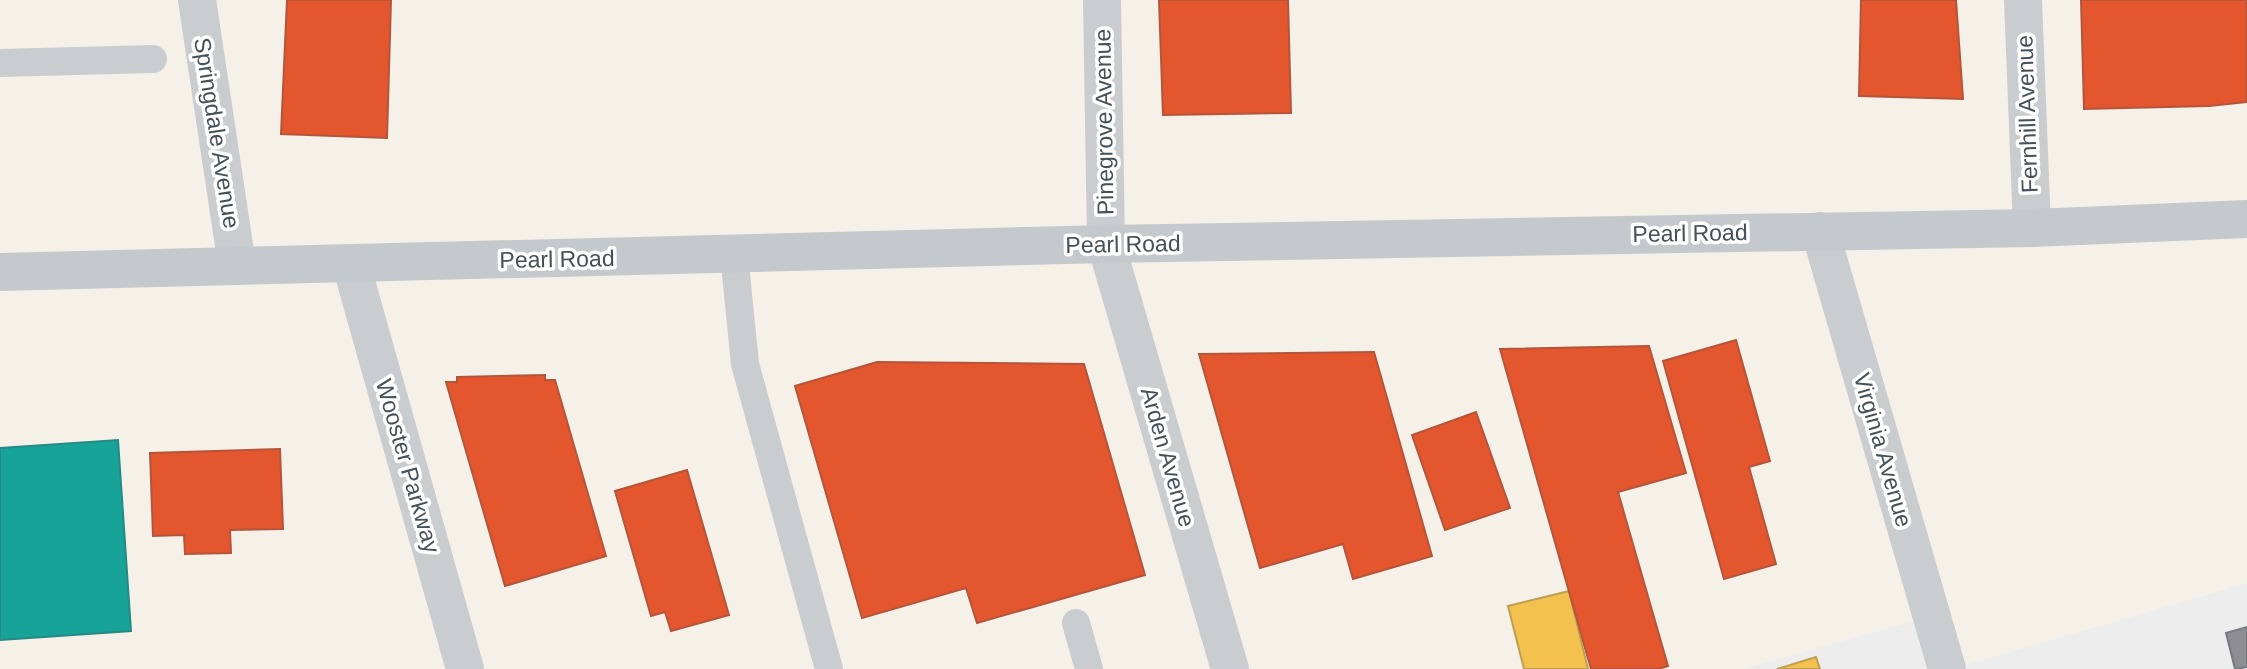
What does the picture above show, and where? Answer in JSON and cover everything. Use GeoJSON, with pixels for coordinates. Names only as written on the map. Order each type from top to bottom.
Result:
{"type":"FeatureCollection","features":[{"type":"Feature","properties":{"kind":"main road","name":"Pearl Road"},"geometry":{"type":"LineString","coordinates":[[0,272],[1106,244],[2032,228],[2247,219]]}},
{"type":"Feature","properties":{"kind":"street","name":"Springdale Avenue"},"geometry":{"type":"LineString","coordinates":[[197,0],[237,265]]}},
{"type":"Feature","properties":{"kind":"street","name":"Pinegrove Avenue"},"geometry":{"type":"LineString","coordinates":[[1102,0],[1106,244]]}},
{"type":"Feature","properties":{"kind":"street","name":"Fernhill Avenue"},"geometry":{"type":"LineString","coordinates":[[2023,0],[2032,228]]}},
{"type":"Feature","properties":{"kind":"street","name":"Virginia Avenue"},"geometry":{"type":"LineString","coordinates":[[1819,231],[1947,669]]}},
{"type":"Feature","properties":{"kind":"street","name":"Arden Avenue"},"geometry":{"type":"LineString","coordinates":[[1106,244],[1230,669]]}},
{"type":"Feature","properties":{"kind":"street","name":"Wooster Parkway"},"geometry":{"type":"LineString","coordinates":[[351,264],[464,669]]}},
{"type":"Feature","properties":{"kind":"lane"},"geometry":{"type":"LineString","coordinates":[[0,63],[153,59]]}},
{"type":"Feature","properties":{"kind":"lane"},"geometry":{"type":"LineString","coordinates":[[734,254],[745,364],[829,669]]}},
{"type":"Feature","properties":{"kind":"lane"},"geometry":{"type":"LineString","coordinates":[[1076,622],[1089,669]]}},
{"type":"Feature","properties":{"kind":"shaded area"},"geometry":{"type":"Polygon","coordinates":[[[0,0],[2247,0],[2247,583],[1952,669],[1931,616],[1743,669],[0,669],[0,0]]]}},
{"type":"Feature","properties":{"kind":"building: Homes"},"geometry":{"type":"Polygon","coordinates":[[[1569,591],[1588,669],[1524,669],[1508,606],[1569,591]]]}},
{"type":"Feature","properties":{"kind":"building: Homes"},"geometry":{"type":"Polygon","coordinates":[[[1816,657],[1820,669],[1777,669],[1816,657]]]}},
{"type":"Feature","properties":{"kind":"building: Shops"},"geometry":{"type":"Polygon","coordinates":[[[287,0],[391,0],[387,138],[281,134],[287,0]]]}},
{"type":"Feature","properties":{"kind":"building: Shops"},"geometry":{"type":"Polygon","coordinates":[[[1159,0],[1288,0],[1291,113],[1163,115],[1159,0]]]}},
{"type":"Feature","properties":{"kind":"building: Shops"},"geometry":{"type":"Polygon","coordinates":[[[1861,0],[1956,0],[1963,99],[1859,96],[1861,0]]]}},
{"type":"Feature","properties":{"kind":"building: Shops"},"geometry":{"type":"Polygon","coordinates":[[[2081,0],[2247,0],[2247,102],[2209,106],[2084,109],[2081,0]]]}},
{"type":"Feature","properties":{"kind":"building: Shops"},"geometry":{"type":"Polygon","coordinates":[[[1736,340],[1770,461],[1749,467],[1776,564],[1724,579],[1663,361],[1736,340]]]}},
{"type":"Feature","properties":{"kind":"building: Shops"},"geometry":{"type":"Polygon","coordinates":[[[1649,346],[1686,473],[1618,492],[1668,666],[1658,669],[1591,669],[1500,349],[1649,346]]]}},
{"type":"Feature","properties":{"kind":"building: Shops"},"geometry":{"type":"Polygon","coordinates":[[[1374,352],[1432,556],[1353,579],[1343,544],[1260,568],[1199,354],[1374,352]]]}},
{"type":"Feature","properties":{"kind":"building: Shops"},"geometry":{"type":"Polygon","coordinates":[[[877,362],[1084,364],[1145,575],[977,623],[966,588],[862,618],[795,386],[877,362]]]}},
{"type":"Feature","properties":{"kind":"building: Shops"},"geometry":{"type":"Polygon","coordinates":[[[545,375],[545,380],[555,380],[606,556],[505,586],[446,382],[457,382],[457,377],[545,375]]]}},
{"type":"Feature","properties":{"kind":"building: Shops"},"geometry":{"type":"Polygon","coordinates":[[[1476,412],[1510,508],[1445,530],[1412,435],[1476,412]]]}},
{"type":"Feature","properties":{"kind":"building: Shops"},"geometry":{"type":"Polygon","coordinates":[[[280,449],[283,529],[230,530],[231,553],[185,554],[184,535],[153,536],[150,453],[280,449]]]}},
{"type":"Feature","properties":{"kind":"building: Shops"},"geometry":{"type":"Polygon","coordinates":[[[687,470],[729,615],[671,631],[665,612],[651,616],[615,491],[687,470]]]}},
{"type":"Feature","properties":{"kind":"building: Public"},"geometry":{"type":"Polygon","coordinates":[[[118,440],[131,631],[0,640],[0,448],[118,440]]]}},
{"type":"Feature","properties":{"kind":"building: Industry"},"geometry":{"type":"Polygon","coordinates":[[[2247,627],[2247,667],[2235,669],[2226,633],[2247,627]]]}}]}
